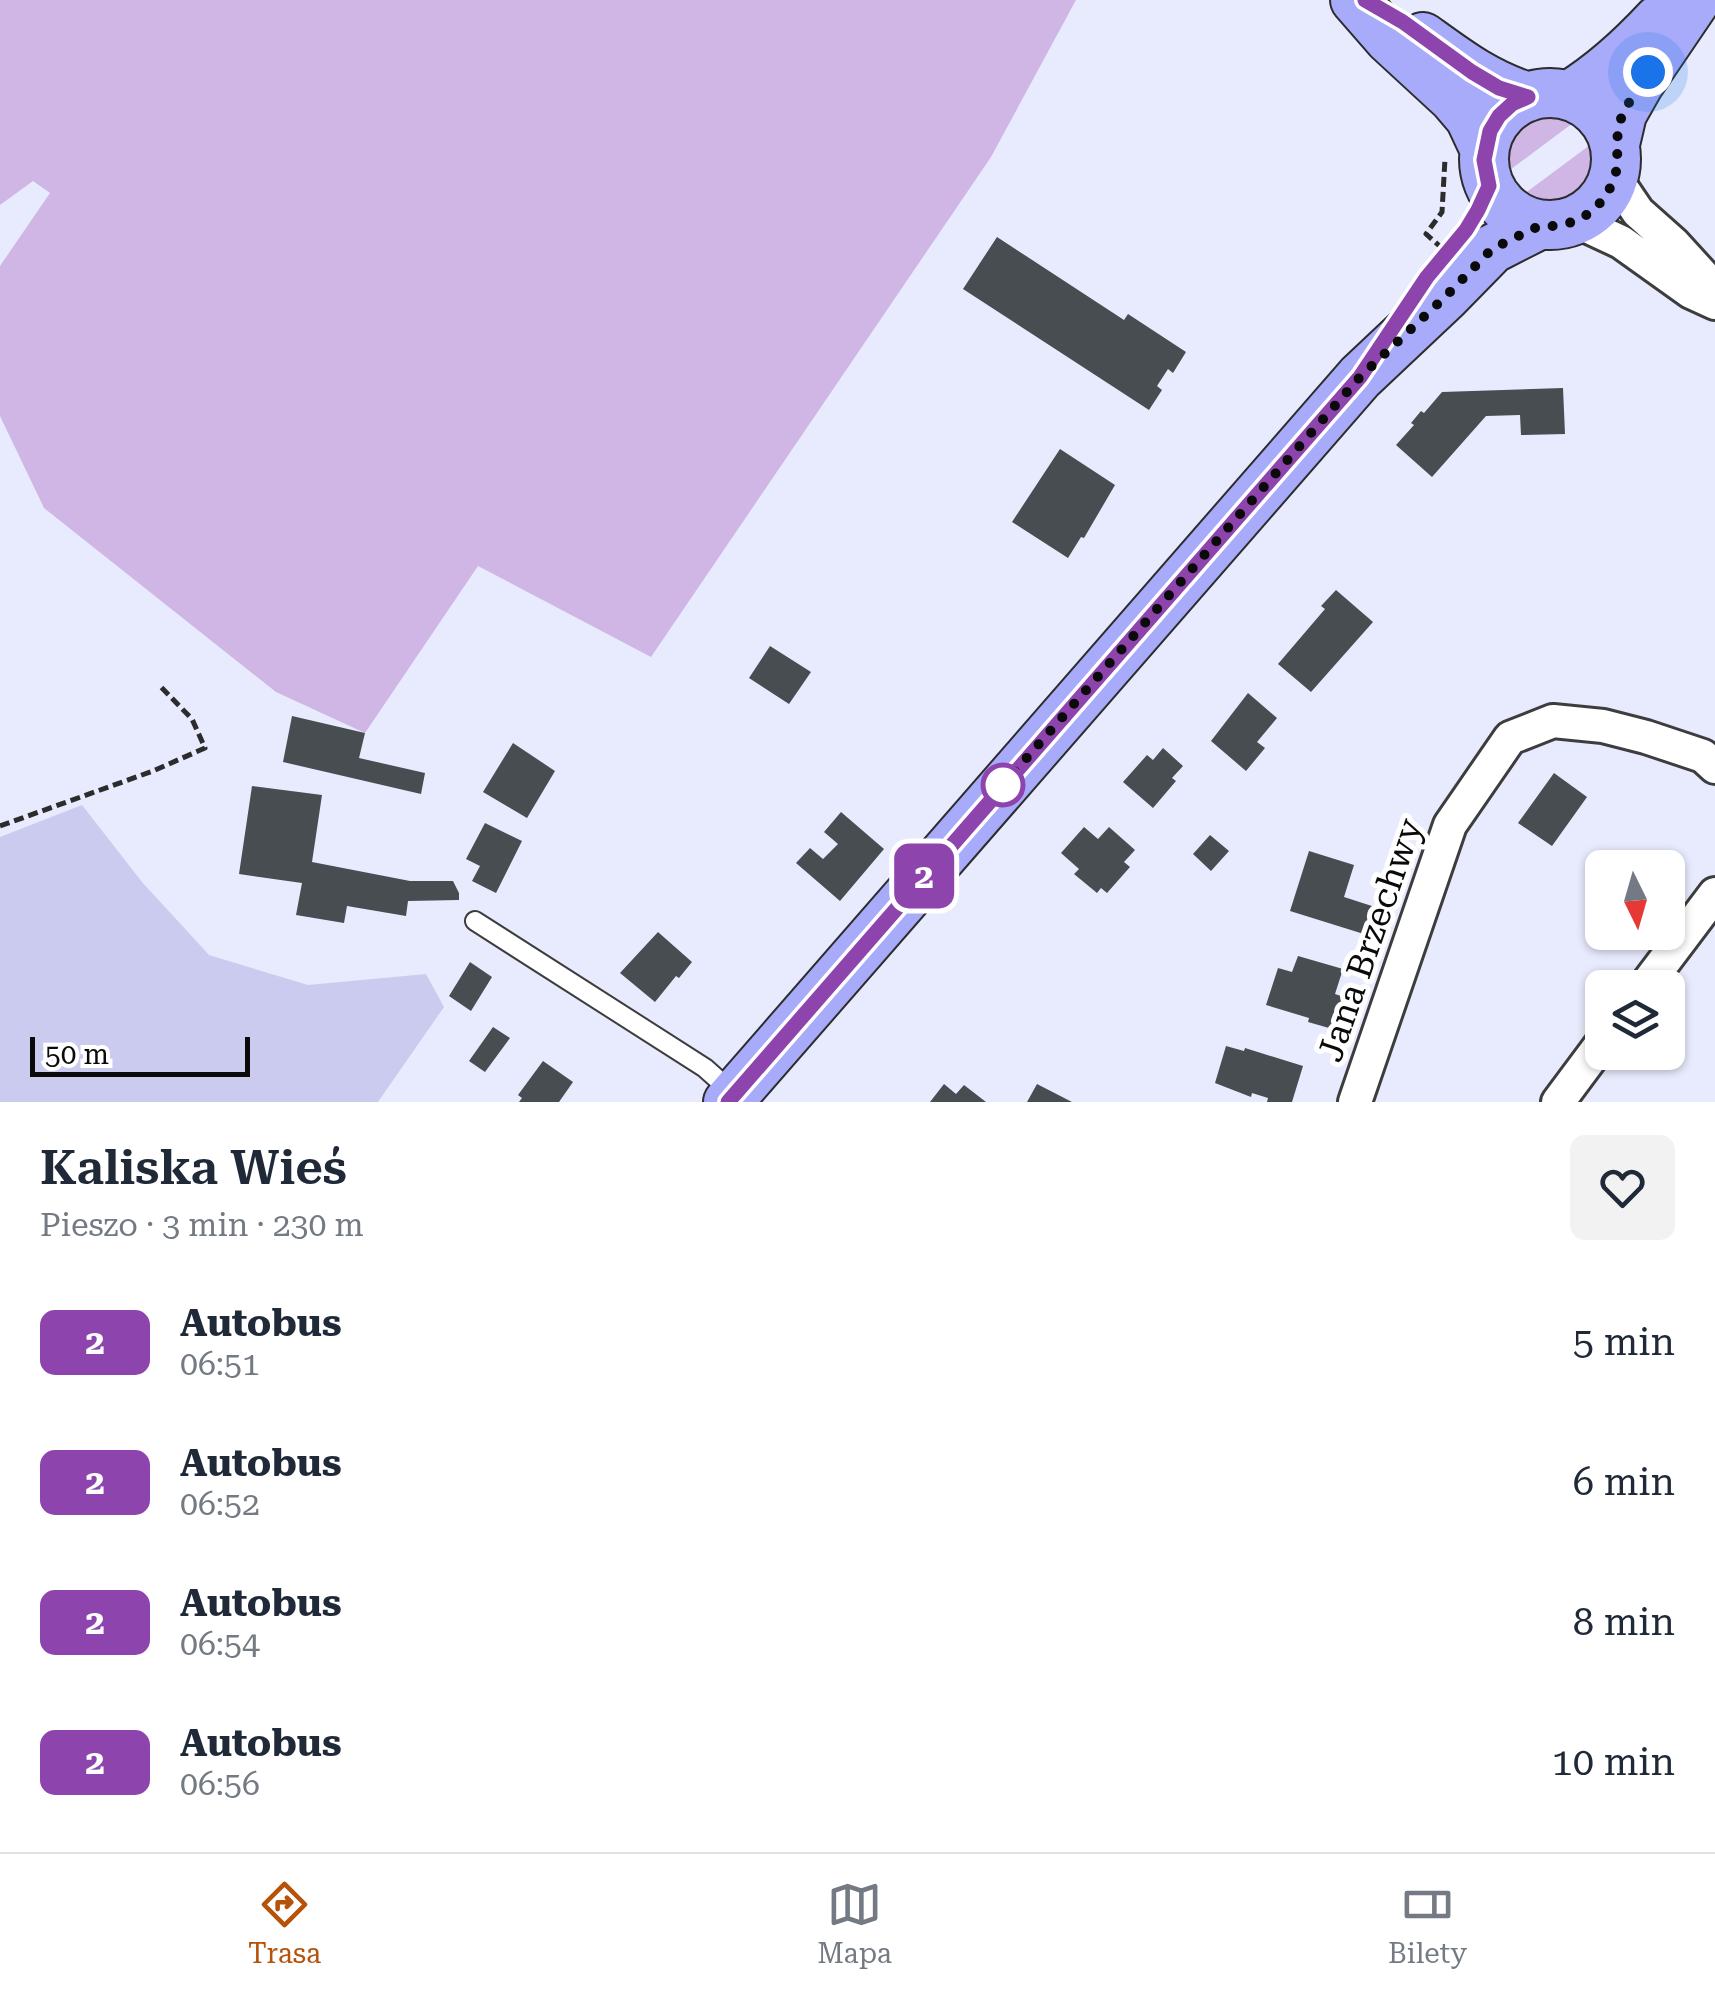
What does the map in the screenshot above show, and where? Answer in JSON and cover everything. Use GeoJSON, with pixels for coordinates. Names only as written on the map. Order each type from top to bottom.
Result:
{"type":"FeatureCollection","features":[{"type":"Feature","properties":{"kind":"main road"},"geometry":{"type":"LineString","coordinates":[[1355,0],[1470,118],[1478,210],[1360,377]]}},
{"type":"Feature","properties":{"kind":"main road"},"geometry":{"type":"LineString","coordinates":[[1365,0],[1499,88],[1590,106],[1606,123],[1615,161]]}},
{"type":"Feature","properties":{"kind":"main road"},"geometry":{"type":"LineString","coordinates":[[1473,162],[1499,116],[1512,104],[1596,80],[1680,0]]}},
{"type":"Feature","properties":{"kind":"main road"},"geometry":{"type":"LineString","coordinates":[[732,1098],[1360,377],[1492,249],[1593,211],[1606,196],[1622,114],[1696,0]]}},
{"type":"Feature","properties":{"kind":"main road"},"geometry":{"type":"LineString","coordinates":[[1473,162],[1501,204],[1518,218],[1558,223]]}},
{"type":"Feature","properties":{"kind":"street"},"geometry":{"type":"LineString","coordinates":[[1615,161],[1638,212],[1715,289]]}},
{"type":"Feature","properties":{"kind":"street"},"geometry":{"type":"LineString","coordinates":[[1558,223],[1621,242],[1691,292],[1715,303]]}},
{"type":"Feature","properties":{"kind":"street","name":"Jana Brzechwy"},"geometry":{"type":"LineString","coordinates":[[1355,1102],[1450,825],[1510,738],[1553,721],[1603,726],[1703,756],[1715,767]]}},
{"type":"Feature","properties":{"kind":"street"},"geometry":{"type":"LineString","coordinates":[[1658,970],[1715,894]]}},
{"type":"Feature","properties":{"kind":"street"},"geometry":{"type":"LineString","coordinates":[[1558,1102],[1585,1066]]}},
{"type":"Feature","properties":{"kind":"lane"},"geometry":{"type":"LineString","coordinates":[[475,921],[705,1068],[732,1098]]}},
{"type":"Feature","properties":{"kind":"path"},"geometry":{"type":"LineString","coordinates":[[1447,253],[1426,234],[1473,162]]}},
{"type":"Feature","properties":{"kind":"path"},"geometry":{"type":"LineString","coordinates":[[0,826],[152,772],[205,748],[192,719],[158,684]]}},
{"type":"Feature","properties":{"kind":"shaded area"},"geometry":{"type":"Polygon","coordinates":[[[0,0],[1076,0],[991,157],[651,657],[478,566],[365,733],[276,692],[44,508],[0,416],[0,266],[50,193],[33,181],[0,205],[0,0]]]}},
{"type":"Feature","properties":{"kind":"shaded area"},"geometry":{"type":"Polygon","coordinates":[[[1538,112],[1554,112],[1577,120],[1503,175],[1506,136],[1518,122],[1538,112]]]}},
{"type":"Feature","properties":{"kind":"shaded area"},"geometry":{"type":"Polygon","coordinates":[[[1594,142],[1594,175],[1578,196],[1551,204],[1520,197],[1594,142]]]}},
{"type":"Feature","properties":{"kind":"shaded area"},"geometry":{"type":"Polygon","coordinates":[[[82,805],[142,882],[209,955],[308,985],[426,974],[444,1007],[378,1102],[0,1102],[0,837],[82,805]]]}},
{"type":"Feature","properties":{"kind":"building"},"geometry":{"type":"Polygon","coordinates":[[[997,237],[1124,320],[1128,314],[1186,352],[1173,373],[1168,369],[1157,386],[1162,390],[1149,410],[963,289],[997,237]]]}},
{"type":"Feature","properties":{"kind":"building"},"geometry":{"type":"Polygon","coordinates":[[[1563,388],[1565,434],[1521,435],[1520,415],[1486,416],[1432,477],[1396,445],[1421,411],[1424,413],[1442,392],[1563,388]]]}},
{"type":"Feature","properties":{"kind":"building"},"geometry":{"type":"Polygon","coordinates":[[[1060,449],[1115,485],[1068,558],[1012,522],[1060,449]]]}},
{"type":"Feature","properties":{"kind":"building"},"geometry":{"type":"Polygon","coordinates":[[[1336,590],[1373,622],[1311,692],[1278,664],[1325,609],[1321,606],[1336,590]]]}},
{"type":"Feature","properties":{"kind":"building"},"geometry":{"type":"Polygon","coordinates":[[[770,646],[811,672],[789,704],[749,678],[770,646]]]}},
{"type":"Feature","properties":{"kind":"building"},"geometry":{"type":"Polygon","coordinates":[[[1248,693],[1277,718],[1257,742],[1265,748],[1246,771],[1211,741],[1248,693]]]}},
{"type":"Feature","properties":{"kind":"building"},"geometry":{"type":"Polygon","coordinates":[[[292,716],[365,733],[359,758],[425,773],[421,794],[283,762],[292,716]]]}},
{"type":"Feature","properties":{"kind":"building"},"geometry":{"type":"Polygon","coordinates":[[[513,743],[555,771],[527,818],[483,792],[513,743]]]}},
{"type":"Feature","properties":{"kind":"building"},"geometry":{"type":"Polygon","coordinates":[[[1163,748],[1183,766],[1172,778],[1176,781],[1153,808],[1123,782],[1147,755],[1153,760],[1163,748]]]}},
{"type":"Feature","properties":{"kind":"building"},"geometry":{"type":"Polygon","coordinates":[[[1554,773],[1587,797],[1552,846],[1518,823],[1554,773]]]}},
{"type":"Feature","properties":{"kind":"building"},"geometry":{"type":"Polygon","coordinates":[[[252,786],[322,795],[312,862],[410,881],[453,881],[459,900],[408,901],[406,916],[347,906],[344,923],[296,915],[302,883],[239,874],[252,786]]]}},
{"type":"Feature","properties":{"kind":"building"},"geometry":{"type":"Polygon","coordinates":[[[841,812],[884,849],[840,901],[796,863],[810,848],[823,859],[838,844],[824,832],[841,812]]]}},
{"type":"Feature","properties":{"kind":"building"},"geometry":{"type":"Polygon","coordinates":[[[485,823],[522,841],[496,893],[472,881],[480,866],[466,859],[485,823]]]}},
{"type":"Feature","properties":{"kind":"building"},"geometry":{"type":"Polygon","coordinates":[[[1084,827],[1098,839],[1109,827],[1135,850],[1124,862],[1130,867],[1107,893],[1101,888],[1097,893],[1074,874],[1079,869],[1061,853],[1084,827]]]}},
{"type":"Feature","properties":{"kind":"building"},"geometry":{"type":"Polygon","coordinates":[[[1210,835],[1229,851],[1211,871],[1193,854],[1210,835]]]}},
{"type":"Feature","properties":{"kind":"building"},"geometry":{"type":"Polygon","coordinates":[[[1309,851],[1354,865],[1344,897],[1375,907],[1367,935],[1290,911],[1309,851]]]}},
{"type":"Feature","properties":{"kind":"building"},"geometry":{"type":"Polygon","coordinates":[[[658,932],[692,962],[655,1002],[620,973],[658,932]]]}},
{"type":"Feature","properties":{"kind":"building"},"geometry":{"type":"Polygon","coordinates":[[[1298,956],[1343,969],[1335,994],[1347,998],[1336,1030],[1266,1005],[1278,968],[1292,972],[1298,956]]]}},
{"type":"Feature","properties":{"kind":"building"},"geometry":{"type":"Polygon","coordinates":[[[470,962],[492,977],[471,1011],[449,996],[470,962]]]}},
{"type":"Feature","properties":{"kind":"building"},"geometry":{"type":"Polygon","coordinates":[[[493,1027],[510,1038],[485,1072],[469,1061],[493,1027]]]}},
{"type":"Feature","properties":{"kind":"building"},"geometry":{"type":"Polygon","coordinates":[[[1226,1046],[1303,1066],[1292,1102],[1267,1102],[1268,1098],[1252,1093],[1251,1097],[1215,1083],[1226,1046]]]}},
{"type":"Feature","properties":{"kind":"building"},"geometry":{"type":"Polygon","coordinates":[[[543,1061],[573,1082],[559,1102],[519,1102],[522,1098],[518,1095],[543,1061]]]}},
{"type":"Feature","properties":{"kind":"building"},"geometry":{"type":"Polygon","coordinates":[[[944,1084],[956,1094],[964,1085],[986,1102],[930,1102],[944,1084]]]}},
{"type":"Feature","properties":{"kind":"building"},"geometry":{"type":"Polygon","coordinates":[[[1037,1084],[1072,1102],[1027,1102],[1037,1084]]]}},
{"type":"Feature","properties":{"kind":"bus line","name":"2"},"geometry":{"type":"LineString","coordinates":[[728,1102],[1360,377],[1478,210],[1489,186],[1484,148],[1490,131],[1512,104],[1528,97],[1499,88],[1472,72],[1365,0]]}},
{"type":"Feature","properties":{"kind":"route"},"geometry":{"type":"LineString","coordinates":[[1003,785],[1360,377],[1492,249],[1539,226],[1576,221],[1593,211],[1615,178],[1622,114],[1648,72]]}}]}
